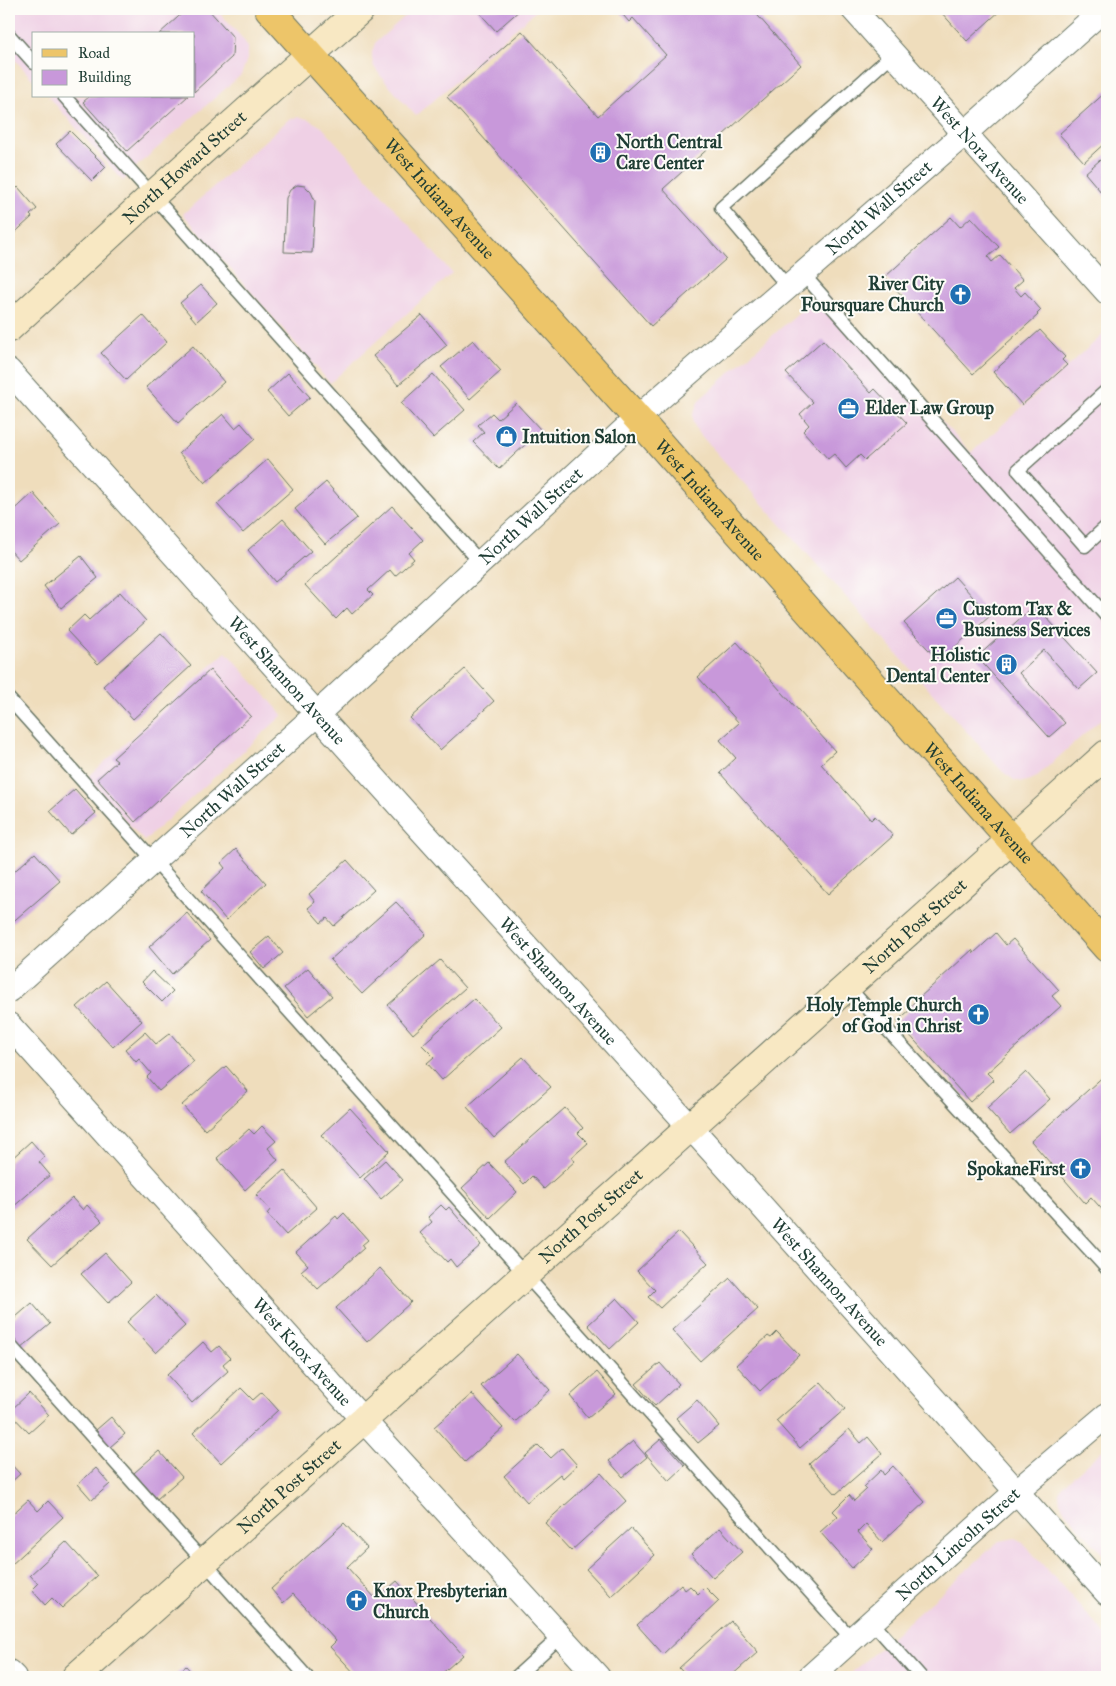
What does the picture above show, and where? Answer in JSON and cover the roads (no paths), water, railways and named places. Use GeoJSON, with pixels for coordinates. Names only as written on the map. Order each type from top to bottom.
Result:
{"type":"FeatureCollection","features":[{"type":"Feature","properties":{"kind":"main road","name":"West Indiana Avenue"},"geometry":{"type":"LineString","coordinates":[[269,9],[637,418],[1107,948]]}},
{"type":"Feature","properties":{"kind":"street","name":"North Howard Street"},"geometry":{"type":"LineString","coordinates":[[9,328],[152,196],[361,9]]}},
{"type":"Feature","properties":{"kind":"street","name":"West Nora Avenue"},"geometry":{"type":"LineString","coordinates":[[853,9],[1107,292]]}},
{"type":"Feature","properties":{"kind":"street","name":"North Wall Street"},"geometry":{"type":"LineString","coordinates":[[9,990],[317,714],[637,418],[964,134],[1104,9]]}},
{"type":"Feature","properties":{"kind":"street","name":"West Shannon Avenue"},"geometry":{"type":"LineString","coordinates":[[9,371],[1107,1593]]}},
{"type":"Feature","properties":{"kind":"street","name":"North Post Street"},"geometry":{"type":"LineString","coordinates":[[76,1677],[1107,754]]}},
{"type":"Feature","properties":{"kind":"street","name":"West Knox Avenue"},"geometry":{"type":"LineString","coordinates":[[9,1025],[364,1421],[598,1677]]}},
{"type":"Feature","properties":{"kind":"street","name":"North Lincoln Street"},"geometry":{"type":"LineString","coordinates":[[810,1677],[1016,1492],[1107,1415]]}},
{"type":"Feature","properties":{"kind":"street"},"geometry":{"type":"LineString","coordinates":[[9,1672],[14,1677]]}},
{"type":"Feature","properties":{"kind":"lane"},"geometry":{"type":"LineString","coordinates":[[9,35],[32,61]]}},
{"type":"Feature","properties":{"kind":"lane"},"geometry":{"type":"LineString","coordinates":[[893,54],[721,208],[796,280],[1107,617]]}},
{"type":"Feature","properties":{"kind":"lane"},"geometry":{"type":"LineString","coordinates":[[66,98],[480,562]]}},
{"type":"Feature","properties":{"kind":"lane"},"geometry":{"type":"LineString","coordinates":[[1107,390],[1018,470],[1085,546],[1107,526]]}},
{"type":"Feature","properties":{"kind":"lane"},"geometry":{"type":"LineString","coordinates":[[9,699],[852,1640]]}},
{"type":"Feature","properties":{"kind":"lane"},"geometry":{"type":"LineString","coordinates":[[848,987],[1107,1269]]}},
{"type":"Feature","properties":{"kind":"lane"},"geometry":{"type":"LineString","coordinates":[[9,1344],[307,1677]]}},
{"type":"Feature","properties":{"kind":"lane"},"geometry":{"type":"LineString","coordinates":[[872,1622],[921,1677]]}},
{"type":"Feature","properties":{"kind":"lane"},"geometry":{"type":"LineString","coordinates":[[516,1677],[561,1636]]}},
{"type":"Feature","properties":{"kind":"place","name":"North Central Care Center"},"geometry":{"type":"Point","coordinates":[600,152]}},
{"type":"Feature","properties":{"kind":"place","name":"River City Foursquare Church"},"geometry":{"type":"Point","coordinates":[960,294]}},
{"type":"Feature","properties":{"kind":"place","name":"Elder Law Group"},"geometry":{"type":"Point","coordinates":[849,408]}},
{"type":"Feature","properties":{"kind":"place","name":"Intuition Salon"},"geometry":{"type":"Point","coordinates":[506,437]}},
{"type":"Feature","properties":{"kind":"place","name":"Custom Tax & Business Services"},"geometry":{"type":"Point","coordinates":[947,619]}},
{"type":"Feature","properties":{"kind":"place","name":"Holistic Dental Center"},"geometry":{"type":"Point","coordinates":[1006,665]}},
{"type":"Feature","properties":{"kind":"place","name":"Holy Temple Church of God in Christ"},"geometry":{"type":"Point","coordinates":[978,1015]}},
{"type":"Feature","properties":{"kind":"place","name":"SpokaneFirst"},"geometry":{"type":"Point","coordinates":[1081,1169]}},
{"type":"Feature","properties":{"kind":"place","name":"Knox Presbyterian Church"},"geometry":{"type":"Point","coordinates":[357,1601]}}]}
